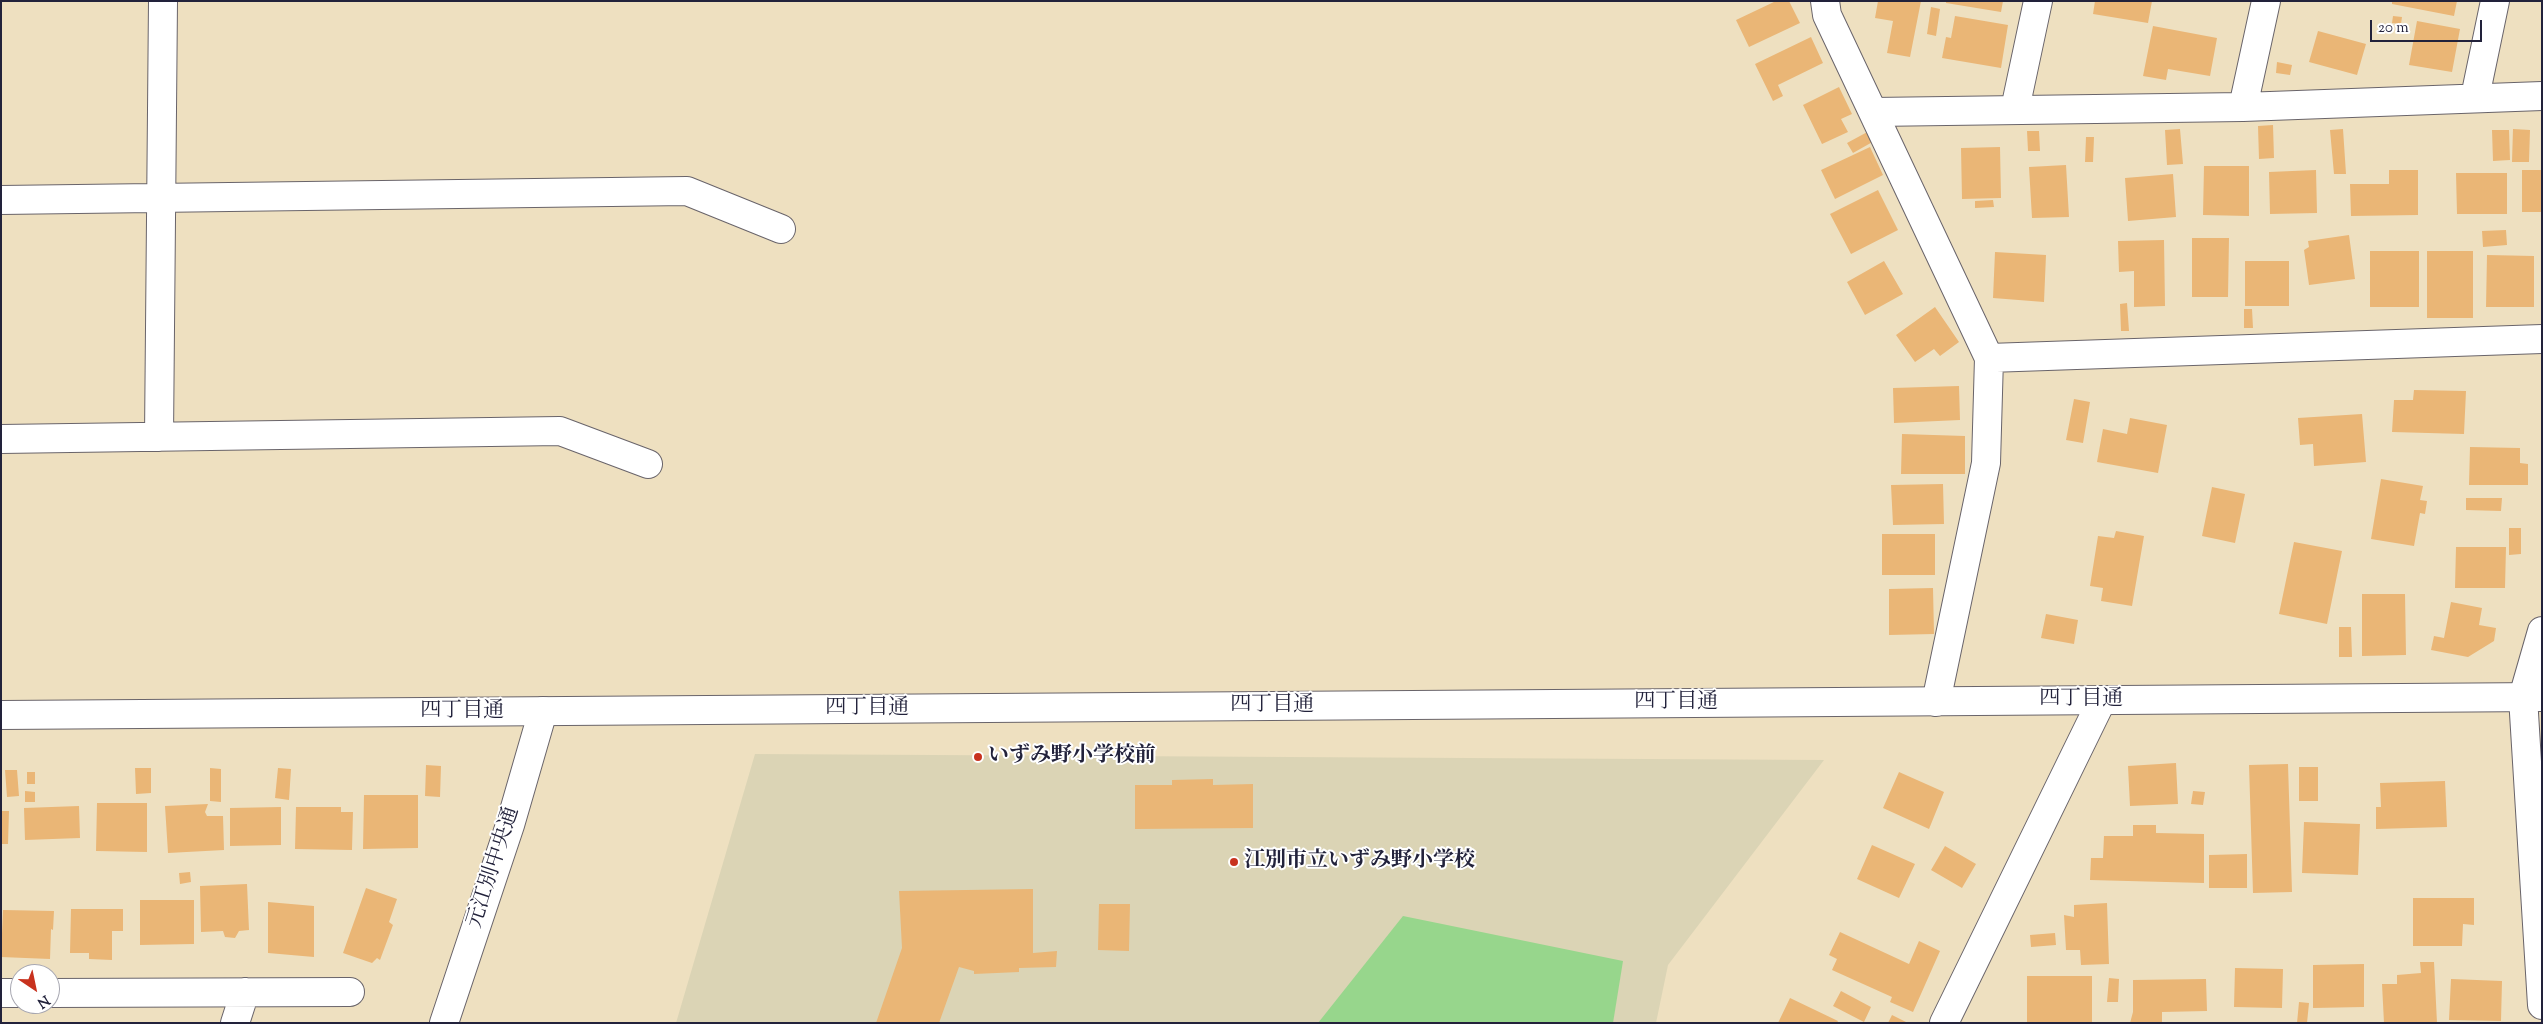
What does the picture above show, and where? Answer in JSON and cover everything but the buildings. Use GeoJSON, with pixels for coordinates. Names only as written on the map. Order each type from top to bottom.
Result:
{"type":"FeatureCollection","features":[{"type":"Feature","properties":{"kind":"street"},"geometry":{"type":"LineString","coordinates":[[159,437],[163,1]]}},
{"type":"Feature","properties":{"kind":"street"},"geometry":{"type":"LineString","coordinates":[[1826,1],[1827,15],[1989,358],[1986,463],[1936,702]]}},
{"type":"Feature","properties":{"kind":"street"},"geometry":{"type":"LineString","coordinates":[[2015,108],[2038,1]]}},
{"type":"Feature","properties":{"kind":"street"},"geometry":{"type":"LineString","coordinates":[[2242,107],[2266,1]]}},
{"type":"Feature","properties":{"kind":"street"},"geometry":{"type":"LineString","coordinates":[[2474,98],[2495,1]]}},
{"type":"Feature","properties":{"kind":"street"},"geometry":{"type":"LineString","coordinates":[[1873,112],[2015,108],[2242,107],[2542,96]]}},
{"type":"Feature","properties":{"kind":"street"},"geometry":{"type":"LineString","coordinates":[[1,200],[687,191],[781,229]]}},
{"type":"Feature","properties":{"kind":"street"},"geometry":{"type":"LineString","coordinates":[[1989,358],[2542,340]]}},
{"type":"Feature","properties":{"kind":"street"},"geometry":{"type":"LineString","coordinates":[[1,439],[560,431],[648,464]]}},
{"type":"Feature","properties":{"kind":"street"},"geometry":{"type":"LineString","coordinates":[[2542,631],[2532,697],[2542,1005]]}},
{"type":"Feature","properties":{"kind":"street","name":"四丁目通"},"geometry":{"type":"LineString","coordinates":[[1,714],[2532,697]]}},
{"type":"Feature","properties":{"kind":"street"},"geometry":{"type":"LineString","coordinates":[[1944,1023],[2102,700]]}},
{"type":"Feature","properties":{"kind":"street","name":"元江別中央通"},"geometry":{"type":"LineString","coordinates":[[444,1023],[510,825],[543,711]]}},
{"type":"Feature","properties":{"kind":"street"},"geometry":{"type":"LineString","coordinates":[[235,1023],[245,992]]}},
{"type":"Feature","properties":{"kind":"street"},"geometry":{"type":"LineString","coordinates":[[60,993],[350,992]]}},
{"type":"Feature","properties":{"kind":"shaded area","name":"江別市立いずみ野小学校"},"geometry":{"type":"Polygon","coordinates":[[[755,754],[1824,760],[1668,965],[1656,1023],[676,1023],[755,754]]]}},
{"type":"Feature","properties":{"kind":"green space"},"geometry":{"type":"Polygon","coordinates":[[[1403,916],[1623,961],[1613,1023],[1318,1023],[1403,916]]]}},
{"type":"Feature","properties":{"kind":"place","name":"いずみ野小学校前"},"geometry":{"type":"Point","coordinates":[978,757]}},
{"type":"Feature","properties":{"kind":"place","name":"江別市立いずみ野小学校"},"geometry":{"type":"Point","coordinates":[1234,862]}}]}
